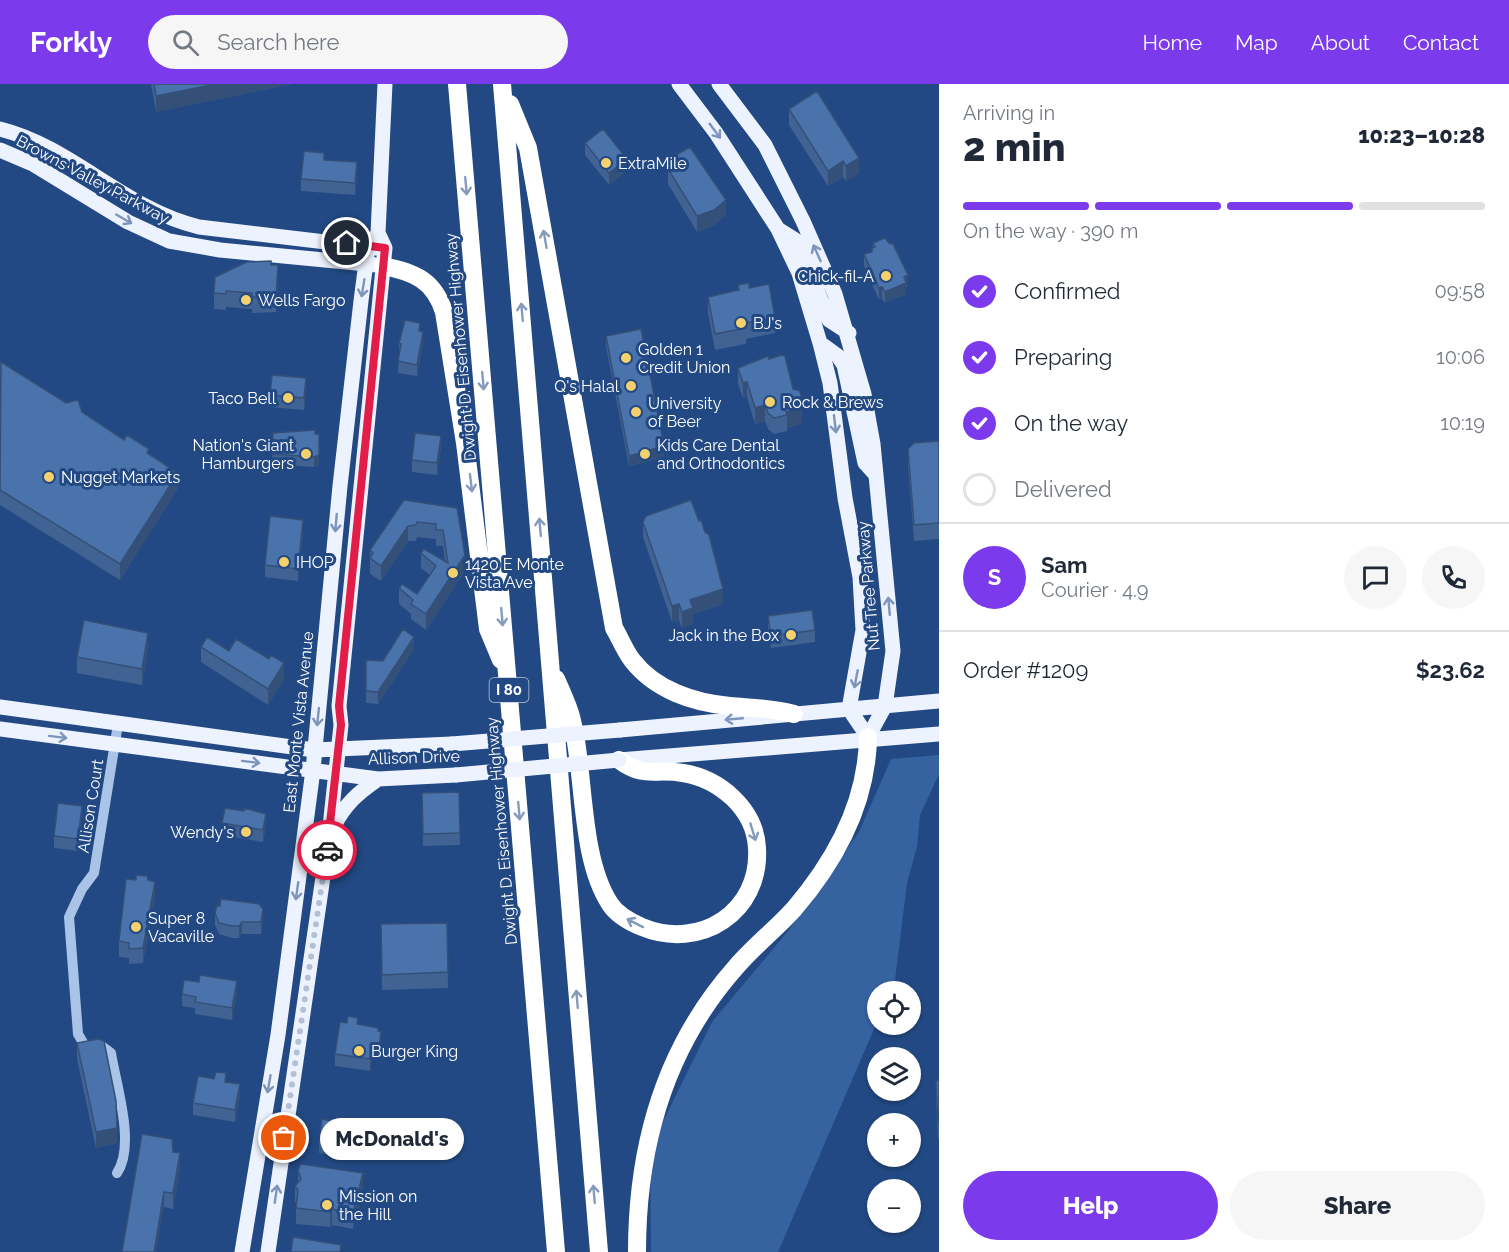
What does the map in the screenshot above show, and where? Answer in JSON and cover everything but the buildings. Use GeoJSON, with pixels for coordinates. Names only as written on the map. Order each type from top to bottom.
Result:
{"type":"FeatureCollection","features":[{"type":"Feature","properties":{"kind":"highway"},"geometry":{"type":"LineString","coordinates":[[448,84],[461,128]]}},
{"type":"Feature","properties":{"kind":"highway","name":"Dwight D. Eisenhower Highway"},"geometry":{"type":"LineString","coordinates":[[457,84],[556,1252]]}},
{"type":"Feature","properties":{"kind":"highway"},"geometry":{"type":"LineString","coordinates":[[502,84],[528,148],[614,628],[632,660],[662,685],[679,694],[711,704],[770,707],[794,714]]}},
{"type":"Feature","properties":{"kind":"highway","name":"I 80"},"geometry":{"type":"LineString","coordinates":[[502,84],[599,1252]]}},
{"type":"Feature","properties":{"kind":"highway"},"geometry":{"type":"LineString","coordinates":[[378,260],[431,285],[441,304],[465,443],[488,629],[507,677]]}},
{"type":"Feature","properties":{"kind":"highway"},"geometry":{"type":"LineString","coordinates":[[552,669],[570,714],[587,827],[598,879],[611,906],[629,922],[646,929],[682,936],[704,932],[728,918],[745,899],[755,875],[757,847],[749,818],[738,803],[719,786],[705,778],[682,773],[634,771],[619,760]]}},
{"type":"Feature","properties":{"kind":"highway"},"geometry":{"type":"LineString","coordinates":[[637,1252],[639,1185],[645,1146],[657,1102],[674,1062],[697,1022],[735,967],[794,909],[821,875],[841,842],[862,790],[868,738]]}},
{"type":"Feature","properties":{"kind":"main road"},"geometry":{"type":"LineString","coordinates":[[378,260],[385,84]]}},
{"type":"Feature","properties":{"kind":"main road","name":"Nut Tree Parkway"},"geometry":{"type":"LineString","coordinates":[[679,84],[717,133],[778,229],[799,273],[820,343],[830,383],[845,498],[860,578],[863,630],[849,709]]}},
{"type":"Feature","properties":{"kind":"main road","name":"Nut Tree Parkway"},"geometry":{"type":"LineString","coordinates":[[719,84],[765,145],[808,231],[849,333],[864,394],[876,475],[893,651],[885,706],[868,738]]}},
{"type":"Feature","properties":{"kind":"main road","name":"Browns Valley Parkway"},"geometry":{"type":"LineString","coordinates":[[0,129],[21,136],[158,214],[199,227],[368,247]]}},
{"type":"Feature","properties":{"kind":"main road"},"geometry":{"type":"LineString","coordinates":[[0,137],[21,136]]}},
{"type":"Feature","properties":{"kind":"main road","name":"Browns Valley Parkway"},"geometry":{"type":"LineString","coordinates":[[0,150],[55,176],[128,222],[170,241],[220,250],[378,260]]}},
{"type":"Feature","properties":{"kind":"main road"},"geometry":{"type":"LineString","coordinates":[[55,176],[65,175],[74,178],[110,201],[120,194]]}},
{"type":"Feature","properties":{"kind":"main road"},"geometry":{"type":"LineString","coordinates":[[778,229],[797,242],[829,320],[849,333]]}},
{"type":"Feature","properties":{"kind":"main road","name":"East Monte Vista Avenue"},"geometry":{"type":"LineString","coordinates":[[268,1252],[339,748],[339,706],[361,490],[378,260],[368,247],[378,233]]}},
{"type":"Feature","properties":{"kind":"main road","name":"East Monte Vista Avenue"},"geometry":{"type":"LineString","coordinates":[[242,1252],[278,1035],[313,770],[350,398],[378,260]]}},
{"type":"Feature","properties":{"kind":"main road"},"geometry":{"type":"LineString","coordinates":[[820,343],[838,356],[844,365],[865,463],[876,475]]}},
{"type":"Feature","properties":{"kind":"main road"},"geometry":{"type":"LineString","coordinates":[[350,398],[356,422],[351,472],[354,483],[361,490]]}},
{"type":"Feature","properties":{"kind":"main road"},"geometry":{"type":"LineString","coordinates":[[340,486],[351,497],[347,540],[354,561]]}},
{"type":"Feature","properties":{"kind":"main road","name":"Allison Drive"},"geometry":{"type":"LineString","coordinates":[[0,707],[314,750],[452,744],[939,701]]}},
{"type":"Feature","properties":{"kind":"main road"},"geometry":{"type":"LineString","coordinates":[[849,709],[868,738]]}},
{"type":"Feature","properties":{"kind":"main road","name":"Allison Drive"},"geometry":{"type":"LineString","coordinates":[[0,729],[378,779],[456,775],[868,738],[939,734]]}},
{"type":"Feature","properties":{"kind":"main road"},"geometry":{"type":"LineString","coordinates":[[328,836],[342,810],[355,796],[378,779]]}},
{"type":"Feature","properties":{"kind":"street","name":"Allison Court"},"geometry":{"type":"LineString","coordinates":[[117,1173],[124,1164],[127,1146],[111,1053],[103,1047],[85,1046],[78,1034],[69,917],[82,890],[94,873],[118,724]]}},
{"type":"Feature","properties":{"kind":"shaded area"},"geometry":{"type":"Polygon","coordinates":[[[939,755],[939,774],[920,815],[917,847],[907,883],[895,981],[867,981],[867,1035],[871,1035],[778,1252],[651,1252],[650,1148],[712,1022],[788,931],[859,832],[891,759],[939,755]]]}},
{"type":"Feature","properties":{"kind":"way so far"},"geometry":{"type":"LineString","coordinates":[[284,1138],[327,850]]}},
{"type":"Feature","properties":{"kind":"place","name":"ExtraMile"},"geometry":{"type":"Point","coordinates":[606,163]}},
{"type":"Feature","properties":{"kind":"place","name":"Chick-fil-A"},"geometry":{"type":"Point","coordinates":[886,276]}},
{"type":"Feature","properties":{"kind":"place","name":"Wells Fargo"},"geometry":{"type":"Point","coordinates":[246,300]}},
{"type":"Feature","properties":{"kind":"place","name":"BJ's"},"geometry":{"type":"Point","coordinates":[741,323]}},
{"type":"Feature","properties":{"kind":"place","name":"Golden 1 Credit Union"},"geometry":{"type":"Point","coordinates":[626,358]}},
{"type":"Feature","properties":{"kind":"place","name":"Q's Halal"},"geometry":{"type":"Point","coordinates":[631,386]}},
{"type":"Feature","properties":{"kind":"place","name":"Taco Bell"},"geometry":{"type":"Point","coordinates":[288,398]}},
{"type":"Feature","properties":{"kind":"place","name":"Rock & Brews"},"geometry":{"type":"Point","coordinates":[770,402]}},
{"type":"Feature","properties":{"kind":"place","name":"University of Beer"},"geometry":{"type":"Point","coordinates":[636,412]}},
{"type":"Feature","properties":{"kind":"place","name":"Nation's Giant Hamburgers"},"geometry":{"type":"Point","coordinates":[306,454]}},
{"type":"Feature","properties":{"kind":"place","name":"Kids Care Dental and Orthodontics"},"geometry":{"type":"Point","coordinates":[645,454]}},
{"type":"Feature","properties":{"kind":"place","name":"Nugget Markets"},"geometry":{"type":"Point","coordinates":[49,477]}},
{"type":"Feature","properties":{"kind":"place","name":"IHOP"},"geometry":{"type":"Point","coordinates":[284,562]}},
{"type":"Feature","properties":{"kind":"place","name":"1420 E Monte Vista Ave"},"geometry":{"type":"Point","coordinates":[453,573]}},
{"type":"Feature","properties":{"kind":"place","name":"Jack in the Box"},"geometry":{"type":"Point","coordinates":[791,635]}},
{"type":"Feature","properties":{"kind":"place","name":"Wendy's"},"geometry":{"type":"Point","coordinates":[246,832]}},
{"type":"Feature","properties":{"kind":"place","name":"Super 8 Vacaville"},"geometry":{"type":"Point","coordinates":[136,927]}},
{"type":"Feature","properties":{"kind":"place","name":"Burger King"},"geometry":{"type":"Point","coordinates":[359,1051]}},
{"type":"Feature","properties":{"kind":"place","name":"McDonald's"},"geometry":{"type":"Point","coordinates":[284,1138]}},
{"type":"Feature","properties":{"kind":"place","name":"Mission on the Hill"},"geometry":{"type":"Point","coordinates":[327,1205]}},
{"type":"Feature","properties":{"kind":"route"},"geometry":{"type":"LineString","coordinates":[[327,850],[341,725],[339,706],[385,248],[347,243]]}}]}
